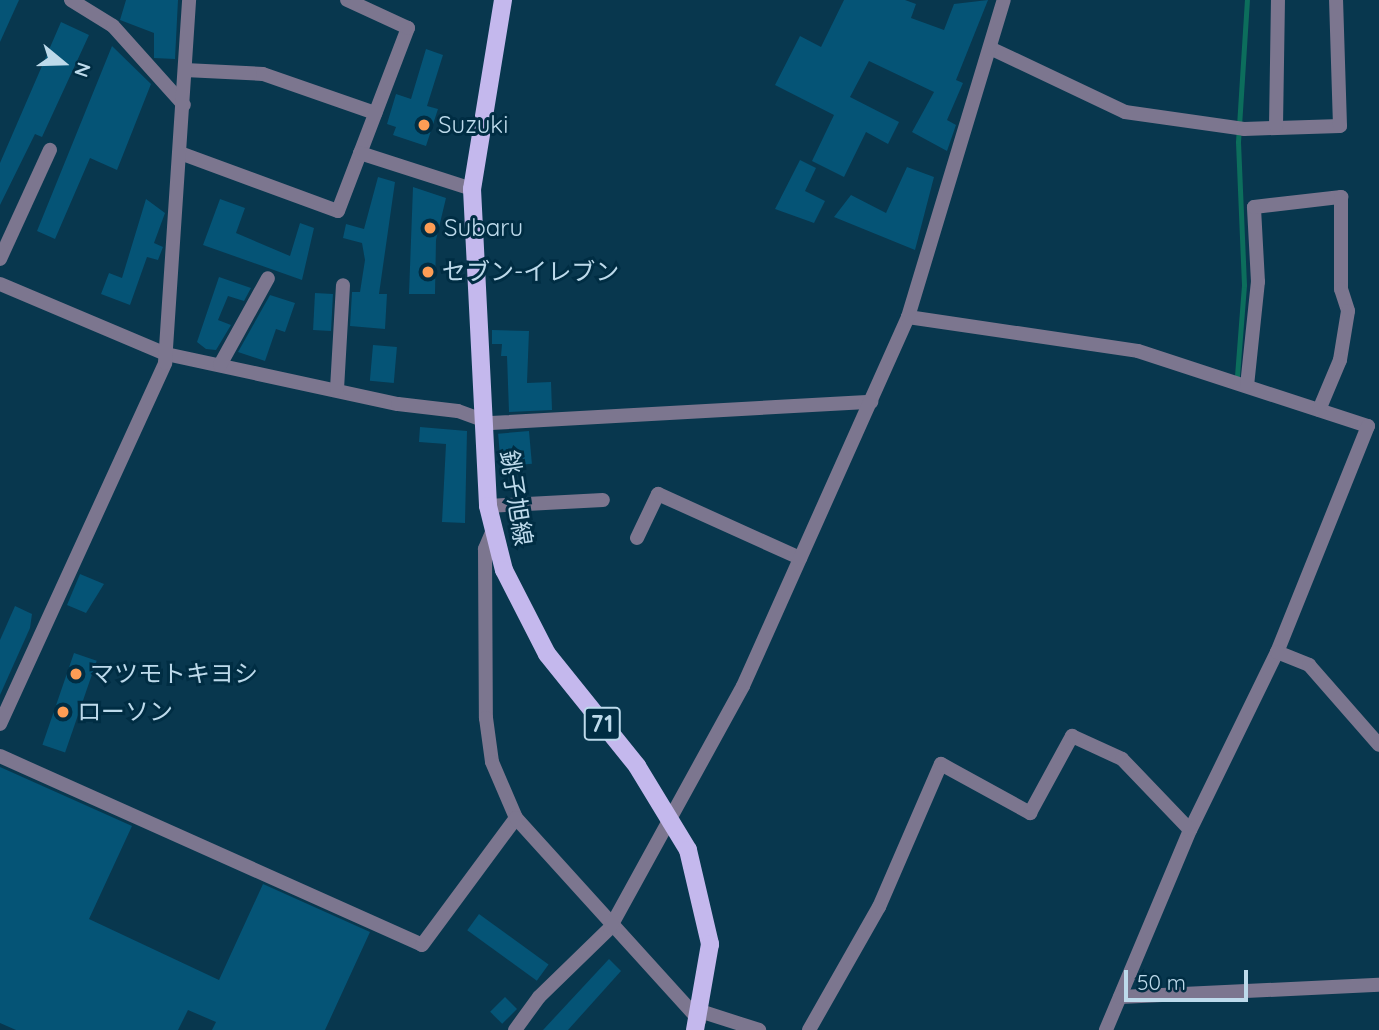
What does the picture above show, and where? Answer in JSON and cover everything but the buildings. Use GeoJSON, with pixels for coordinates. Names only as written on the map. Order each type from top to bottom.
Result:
{"type":"FeatureCollection","features":[{"type":"Feature","properties":{"kind":"main road","name":"銚子旭線"},"geometry":{"type":"LineString","coordinates":[[503,0],[472,189],[480,418],[488,506],[505,570],[547,654],[674,821],[708,912],[699,1021]]}},
{"type":"Feature","properties":{"kind":"street"},"geometry":{"type":"LineString","coordinates":[[71,0],[113,26],[184,105]]}},
{"type":"Feature","properties":{"kind":"street"},"geometry":{"type":"LineString","coordinates":[[0,724],[166,354],[189,0]]}},
{"type":"Feature","properties":{"kind":"street"},"geometry":{"type":"LineString","coordinates":[[180,153],[338,211],[408,28],[347,0]]}},
{"type":"Feature","properties":{"kind":"street"},"geometry":{"type":"LineString","coordinates":[[515,1030],[539,997],[610,928],[674,821],[800,558],[908,317],[992,49],[1004,0]]}},
{"type":"Feature","properties":{"kind":"street"},"geometry":{"type":"LineString","coordinates":[[1276,126],[1278,0]]}},
{"type":"Feature","properties":{"kind":"street"},"geometry":{"type":"LineString","coordinates":[[992,49],[1125,112],[1244,129],[1340,126],[1332,1]]}},
{"type":"Feature","properties":{"kind":"street"},"geometry":{"type":"LineString","coordinates":[[185,69],[263,74],[375,113]]}},
{"type":"Feature","properties":{"kind":"street"},"geometry":{"type":"LineString","coordinates":[[0,259],[50,150]]}},
{"type":"Feature","properties":{"kind":"street"},"geometry":{"type":"LineString","coordinates":[[360,153],[472,189]]}},
{"type":"Feature","properties":{"kind":"street"},"geometry":{"type":"LineString","coordinates":[[1247,386],[1258,282],[1254,207],[1341,197],[1341,289],[1348,310],[1340,360],[1318,410]]}},
{"type":"Feature","properties":{"kind":"street"},"geometry":{"type":"LineString","coordinates":[[220,365],[268,278]]}},
{"type":"Feature","properties":{"kind":"street"},"geometry":{"type":"LineString","coordinates":[[0,284],[166,354],[480,418],[491,424],[870,402]]}},
{"type":"Feature","properties":{"kind":"street"},"geometry":{"type":"LineString","coordinates":[[337,389],[344,285]]}},
{"type":"Feature","properties":{"kind":"street"},"geometry":{"type":"LineString","coordinates":[[908,317],[1138,351],[1368,426],[1277,652],[1190,830],[1106,1030]]}},
{"type":"Feature","properties":{"kind":"street"},"geometry":{"type":"LineString","coordinates":[[637,538],[659,494],[800,558]]}},
{"type":"Feature","properties":{"kind":"street"},"geometry":{"type":"LineString","coordinates":[[488,506],[603,500]]}},
{"type":"Feature","properties":{"kind":"street"},"geometry":{"type":"LineString","coordinates":[[493,530],[484,561],[485,718],[492,762],[516,818],[610,928],[699,1021],[759,1030]]}},
{"type":"Feature","properties":{"kind":"street"},"geometry":{"type":"LineString","coordinates":[[1277,652],[1309,665],[1379,745]]}},
{"type":"Feature","properties":{"kind":"street"},"geometry":{"type":"LineString","coordinates":[[809,1030],[879,907],[941,764],[1030,814],[1072,736],[1122,759],[1190,830]]}},
{"type":"Feature","properties":{"kind":"street"},"geometry":{"type":"LineString","coordinates":[[0,757],[422,945],[516,818]]}},
{"type":"Feature","properties":{"kind":"street"},"geometry":{"type":"LineString","coordinates":[[1120,997],[1379,985]]}},
{"type":"Feature","properties":{"kind":"waterway"},"geometry":{"type":"LineString","coordinates":[[1237,376],[1244,285],[1238,142],[1247,0]]}},
{"type":"Feature","properties":{"kind":"place","name":"Suzuki"},"geometry":{"type":"Point","coordinates":[424,125]}},
{"type":"Feature","properties":{"kind":"place","name":"Subaru"},"geometry":{"type":"Point","coordinates":[430,228]}},
{"type":"Feature","properties":{"kind":"place","name":"セブン-イレブン"},"geometry":{"type":"Point","coordinates":[428,272]}},
{"type":"Feature","properties":{"kind":"place","name":"マツモトキヨシ"},"geometry":{"type":"Point","coordinates":[76,674]}},
{"type":"Feature","properties":{"kind":"place","name":"ローソン"},"geometry":{"type":"Point","coordinates":[63,712]}}]}
